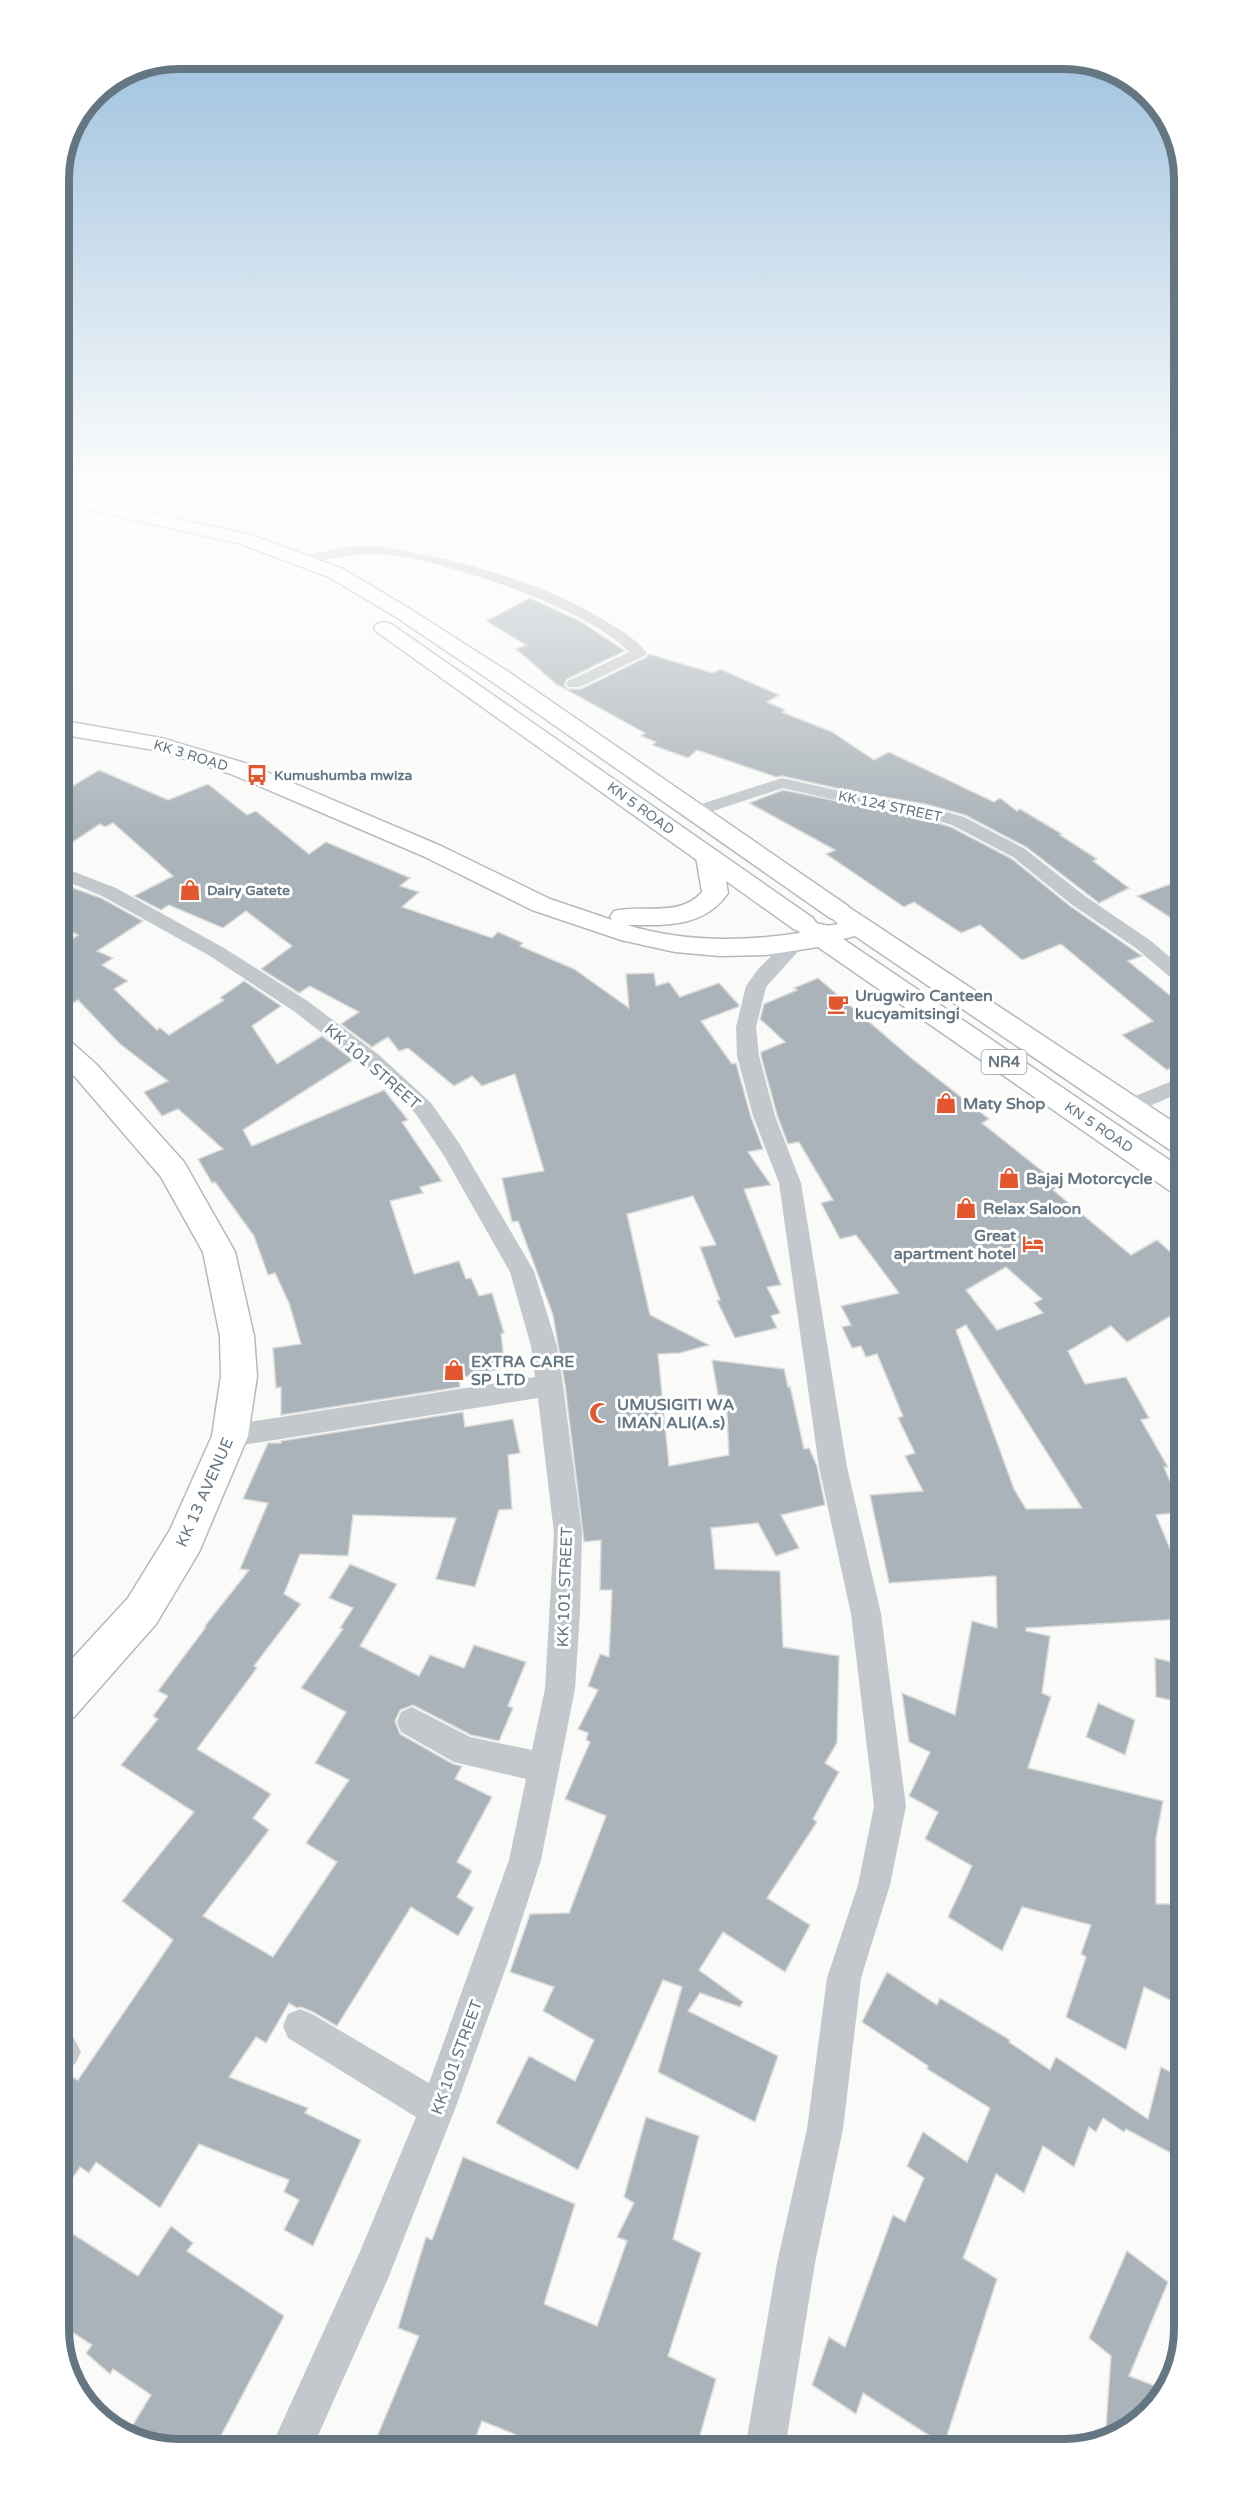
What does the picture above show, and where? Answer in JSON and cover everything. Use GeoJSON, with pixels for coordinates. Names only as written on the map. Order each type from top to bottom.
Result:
{"type":"FeatureCollection","features":[{"type":"Feature","properties":{"kind":"main road","name":"KN 5 ROAD"},"geometry":{"type":"LineString","coordinates":[[383,601],[849,919],[1174,1137]]}},
{"type":"Feature","properties":{"kind":"main road","name":"KN 5 ROAD"},"geometry":{"type":"LineString","coordinates":[[359,611],[485,697],[709,857],[807,936],[1174,1178]]}},
{"type":"Feature","properties":{"kind":"main road","name":"KK 3 ROAD"},"geometry":{"type":"LineString","coordinates":[[69,728],[133,738],[224,764],[450,859]]}},
{"type":"Feature","properties":{"kind":"main road"},"geometry":{"type":"LineString","coordinates":[[623,917],[670,916],[702,908],[715,893],[709,857]]}},
{"type":"Feature","properties":{"kind":"main road"},"geometry":{"type":"LineString","coordinates":[[450,859],[506,873],[623,917],[661,928],[721,935],[757,933],[807,936]]}},
{"type":"Feature","properties":{"kind":"main road"},"geometry":{"type":"LineString","coordinates":[[450,859],[537,903],[596,924],[651,939],[713,949],[754,949],[807,936],[849,919]]}},
{"type":"Feature","properties":{"kind":"main road","name":"KK 13 AVENUE"},"geometry":{"type":"LineString","coordinates":[[69,1056],[86,1071],[173,1170],[219,1252],[235,1326],[239,1376],[230,1436],[185,1540],[142,1611],[69,1691]]}},
{"type":"Feature","properties":{"kind":"street"},"geometry":{"type":"LineString","coordinates":[[559,601],[578,609],[628,641],[639,653],[574,684]]}},
{"type":"Feature","properties":{"kind":"street","name":"KK 124 STREET"},"geometry":{"type":"LineString","coordinates":[[695,812],[782,783],[849,798],[925,811],[958,821],[1019,854],[1078,900],[1144,945],[1174,970]]}},
{"type":"Feature","properties":{"kind":"street","name":"KK 101 STREET"},"geometry":{"type":"LineString","coordinates":[[69,876],[109,892],[216,952],[283,995],[371,1060],[423,1108],[451,1149],[522,1271],[544,1346],[550,1385],[568,1533],[560,1689],[525,1860],[491,1962],[437,2109],[373,2267],[296,2439]]}},
{"type":"Feature","properties":{"kind":"street"},"geometry":{"type":"LineString","coordinates":[[767,2439],[796,2263],[825,2129],[844,1978],[874,1885],[890,1806],[866,1614],[833,1467],[790,1183],[764,1116],[748,1056],[746,1027],[756,986],[766,972],[807,936]]}},
{"type":"Feature","properties":{"kind":"street"},"geometry":{"type":"LineString","coordinates":[[1129,1107],[1174,1088]]}},
{"type":"Feature","properties":{"kind":"street"},"geometry":{"type":"LineString","coordinates":[[230,1436],[550,1385]]}},
{"type":"Feature","properties":{"kind":"street"},"geometry":{"type":"LineString","coordinates":[[412,1722],[465,1751],[544,1768]]}},
{"type":"Feature","properties":{"kind":"street"},"geometry":{"type":"LineString","coordinates":[[300,2026],[437,2109]]}},
{"type":"Feature","properties":{"kind":"building"},"geometry":{"type":"Polygon","coordinates":[[[524,601],[537,601],[580,621],[625,651],[567,679],[564,685],[568,689],[581,689],[649,654],[713,673],[720,669],[779,695],[767,702],[785,710],[782,712],[832,732],[874,760],[889,752],[994,802],[1000,798],[1017,811],[1020,809],[1062,834],[1060,835],[1097,859],[1093,861],[1129,888],[1099,903],[1026,847],[965,815],[925,804],[849,791],[782,776],[776,777],[697,750],[688,758],[652,745],[656,742],[641,736],[645,733],[556,684],[516,649],[526,645],[486,621],[524,601]]]}},
{"type":"Feature","properties":{"kind":"building"},"geometry":{"type":"Polygon","coordinates":[[[99,770],[168,800],[208,784],[247,815],[256,811],[309,854],[326,842],[410,878],[400,886],[419,892],[402,907],[492,938],[498,932],[523,943],[520,946],[574,969],[629,1008],[626,974],[654,973],[656,986],[669,982],[680,997],[719,983],[739,1005],[701,1021],[732,1064],[736,1063],[751,1117],[763,1149],[748,1152],[771,1185],[744,1189],[781,1285],[767,1287],[780,1313],[771,1316],[777,1328],[735,1338],[717,1301],[720,1300],[700,1247],[716,1245],[693,1196],[627,1214],[650,1315],[709,1345],[680,1353],[658,1354],[669,1466],[729,1455],[726,1395],[718,1395],[712,1360],[784,1369],[804,1449],[809,1448],[817,1466],[825,1505],[781,1515],[799,1548],[776,1556],[758,1523],[711,1528],[715,1569],[780,1571],[783,1647],[839,1656],[837,1743],[825,1763],[839,1772],[813,1819],[817,1822],[767,1898],[810,1925],[785,1972],[723,1932],[699,1970],[743,2002],[740,2007],[700,1993],[688,2011],[778,2056],[755,2122],[658,2072],[682,1987],[663,1980],[578,2170],[496,2123],[529,2056],[575,2081],[594,2040],[543,2011],[554,1987],[510,1972],[530,1914],[569,1913],[606,1816],[565,1799],[590,1742],[586,1740],[588,1733],[578,1729],[598,1690],[588,1686],[600,1654],[609,1657],[612,1590],[600,1590],[601,1540],[584,1542],[565,1385],[553,1315],[518,1221],[512,1222],[502,1178],[544,1171],[515,1074],[482,1086],[472,1076],[454,1086],[408,1048],[399,1051],[388,1037],[372,1047],[341,1024],[359,1012],[310,986],[299,993],[261,969],[292,946],[246,911],[223,928],[169,905],[161,910],[134,896],[173,876],[113,823],[105,827],[100,824],[69,844],[69,788],[99,770]]]}},
{"type":"Feature","properties":{"kind":"building"},"geometry":{"type":"Polygon","coordinates":[[[783,790],[921,818],[951,827],[1012,859],[1070,906],[1142,956],[1128,961],[1174,996],[1174,1067],[1167,1070],[1122,1035],[1153,1021],[1061,944],[1022,960],[980,925],[961,933],[914,902],[904,907],[826,854],[835,850],[749,803],[783,790]]]}},
{"type":"Feature","properties":{"kind":"building"},"geometry":{"type":"Polygon","coordinates":[[[1174,883],[1174,920],[1137,896],[1174,883]]]}},
{"type":"Feature","properties":{"kind":"building"},"geometry":{"type":"Polygon","coordinates":[[[69,887],[101,898],[143,921],[97,951],[113,958],[102,965],[128,981],[114,989],[157,1030],[160,1028],[169,1035],[224,1000],[220,998],[244,981],[281,1006],[252,1026],[277,1064],[322,1036],[353,1060],[243,1130],[252,1146],[384,1090],[408,1120],[402,1122],[442,1181],[420,1187],[423,1193],[390,1201],[414,1274],[459,1261],[466,1279],[471,1278],[479,1296],[492,1293],[504,1333],[501,1334],[505,1368],[459,1378],[460,1387],[281,1415],[281,1387],[276,1388],[273,1348],[301,1344],[289,1303],[275,1273],[268,1275],[254,1236],[215,1182],[212,1183],[198,1159],[223,1149],[178,1109],[162,1116],[144,1092],[168,1081],[120,1044],[78,1000],[69,1005],[69,941],[78,935],[69,931],[69,887]]]}},
{"type":"Feature","properties":{"kind":"building"},"geometry":{"type":"Polygon","coordinates":[[[818,978],[910,1057],[989,1119],[982,1123],[1061,1186],[1053,1190],[1131,1255],[1157,1240],[1174,1255],[1174,1314],[1127,1342],[1111,1326],[1068,1351],[1085,1384],[1126,1377],[1149,1418],[1141,1420],[1168,1467],[1164,1467],[1174,1491],[1174,1513],[1156,1515],[1174,1558],[1174,1620],[1026,1628],[1026,1631],[1050,1636],[1042,1693],[1051,1697],[1028,1768],[1163,1801],[1156,1838],[1156,1904],[1174,1904],[1174,2002],[1144,1987],[1126,2050],[1066,2017],[1086,1957],[1081,1954],[1091,1925],[1022,1907],[1002,1951],[948,1917],[972,1866],[925,1839],[938,1812],[909,1796],[930,1752],[909,1742],[902,1693],[955,1715],[972,1621],[997,1628],[996,1576],[889,1583],[870,1495],[923,1491],[905,1456],[915,1453],[898,1418],[903,1416],[877,1354],[866,1357],[861,1346],[852,1348],[842,1327],[851,1325],[841,1306],[899,1293],[856,1235],[840,1239],[821,1203],[833,1200],[799,1142],[788,1144],[777,1115],[761,1052],[785,1042],[760,1019],[764,1004],[797,990],[794,988],[818,978]],[[1006,1267],[966,1290],[997,1330],[1043,1313],[1034,1303],[1042,1299],[1006,1267]],[[966,1325],[956,1330],[1014,1489],[1026,1509],[1082,1508],[966,1325]]]}},
{"type":"Feature","properties":{"kind":"building"},"geometry":{"type":"Polygon","coordinates":[[[463,1412],[465,1427],[513,1419],[520,1453],[508,1455],[512,1509],[499,1510],[475,1587],[436,1579],[456,1518],[353,1515],[348,1556],[300,1554],[284,1594],[301,1604],[254,1666],[257,1668],[197,1749],[271,1794],[253,1818],[269,1830],[203,1916],[273,1957],[337,1862],[306,1843],[349,1780],[315,1763],[346,1712],[301,1688],[343,1629],[340,1628],[353,1608],[329,1598],[350,1564],[397,1584],[360,1646],[419,1676],[430,1655],[464,1668],[474,1645],[526,1662],[508,1706],[513,1708],[499,1741],[471,1735],[413,1705],[400,1710],[395,1721],[400,1734],[453,1764],[462,1766],[455,1779],[492,1797],[457,1862],[472,1871],[457,1897],[474,1908],[458,1936],[411,1907],[337,2026],[313,2012],[301,2007],[297,2008],[289,2003],[266,2043],[256,2037],[229,2077],[308,2108],[305,2113],[361,2140],[313,2246],[284,2230],[299,2200],[284,2192],[289,2180],[199,2144],[160,2208],[96,2162],[89,2173],[80,2167],[69,2183],[69,2082],[72,2077],[78,2080],[173,1940],[122,1901],[194,1812],[121,1765],[158,1719],[153,1716],[168,1696],[158,1691],[249,1570],[240,1569],[268,1503],[243,1499],[268,1443],[281,1443],[281,1441],[463,1412]]]}},
{"type":"Feature","properties":{"kind":"building"},"geometry":{"type":"Polygon","coordinates":[[[1155,1658],[1174,1663],[1174,1701],[1156,1697],[1155,1658]]]}},
{"type":"Feature","properties":{"kind":"building"},"geometry":{"type":"Polygon","coordinates":[[[1098,1703],[1135,1720],[1125,1755],[1086,1737],[1098,1703]]]}},
{"type":"Feature","properties":{"kind":"building"},"geometry":{"type":"Polygon","coordinates":[[[887,1972],[937,2005],[940,1998],[1010,2040],[1009,2042],[1050,2070],[1056,2057],[1148,2119],[1161,2067],[1174,2074],[1174,2155],[1126,2129],[1124,2132],[1103,2118],[1096,2132],[1089,2127],[1074,2167],[1043,2146],[1024,2193],[996,2174],[963,2258],[997,2279],[946,2439],[935,2439],[863,2393],[856,2414],[812,2385],[829,2337],[845,2347],[893,2215],[905,2222],[924,2178],[907,2166],[923,2132],[967,2162],[990,2108],[927,2069],[928,2066],[862,2022],[887,1972]]]}},
{"type":"Feature","properties":{"kind":"building"},"geometry":{"type":"Polygon","coordinates":[[[646,2117],[699,2136],[673,2239],[701,2253],[668,2356],[716,2379],[699,2439],[526,2439],[482,2421],[475,2439],[376,2439],[419,2336],[398,2328],[426,2237],[432,2240],[463,2157],[575,2204],[544,2304],[597,2326],[627,2241],[617,2237],[634,2203],[624,2197],[646,2117]]]}},
{"type":"Feature","properties":{"kind":"building"},"geometry":{"type":"Polygon","coordinates":[[[171,2226],[193,2243],[187,2251],[284,2316],[219,2439],[172,2439],[131,2428],[151,2395],[113,2369],[110,2374],[86,2353],[92,2345],[69,2330],[69,2231],[138,2276],[171,2226]]]}},
{"type":"Feature","properties":{"kind":"building"},"geometry":{"type":"Polygon","coordinates":[[[1127,2251],[1168,2282],[1129,2376],[1157,2387],[1142,2407],[1106,2431],[1111,2356],[1089,2338],[1127,2251]]]}},
{"type":"Feature","properties":{"kind":"place","name":"Kumushumba mwiza"},"geometry":{"type":"Point","coordinates":[257,775]}},
{"type":"Feature","properties":{"kind":"place","name":"Dairy Gatete"},"geometry":{"type":"Point","coordinates":[190,890]}},
{"type":"Feature","properties":{"kind":"place","name":"Urugwiro Canteen kucyamitsingi"},"geometry":{"type":"Point","coordinates":[838,1004]}},
{"type":"Feature","properties":{"kind":"place","name":"Maty Shop"},"geometry":{"type":"Point","coordinates":[946,1103]}},
{"type":"Feature","properties":{"kind":"place","name":"Bajaj Motorcycle"},"geometry":{"type":"Point","coordinates":[1009,1178]}},
{"type":"Feature","properties":{"kind":"place","name":"Relax Saloon"},"geometry":{"type":"Point","coordinates":[966,1208]}},
{"type":"Feature","properties":{"kind":"place","name":"Great apartment hotel"},"geometry":{"type":"Point","coordinates":[1033,1244]}},
{"type":"Feature","properties":{"kind":"place","name":"EXTRA CARE SP LTD"},"geometry":{"type":"Point","coordinates":[454,1370]}},
{"type":"Feature","properties":{"kind":"place","name":"UMUSIGITI WA IMAN ALI(A.s)"},"geometry":{"type":"Point","coordinates":[600,1413]}}]}
